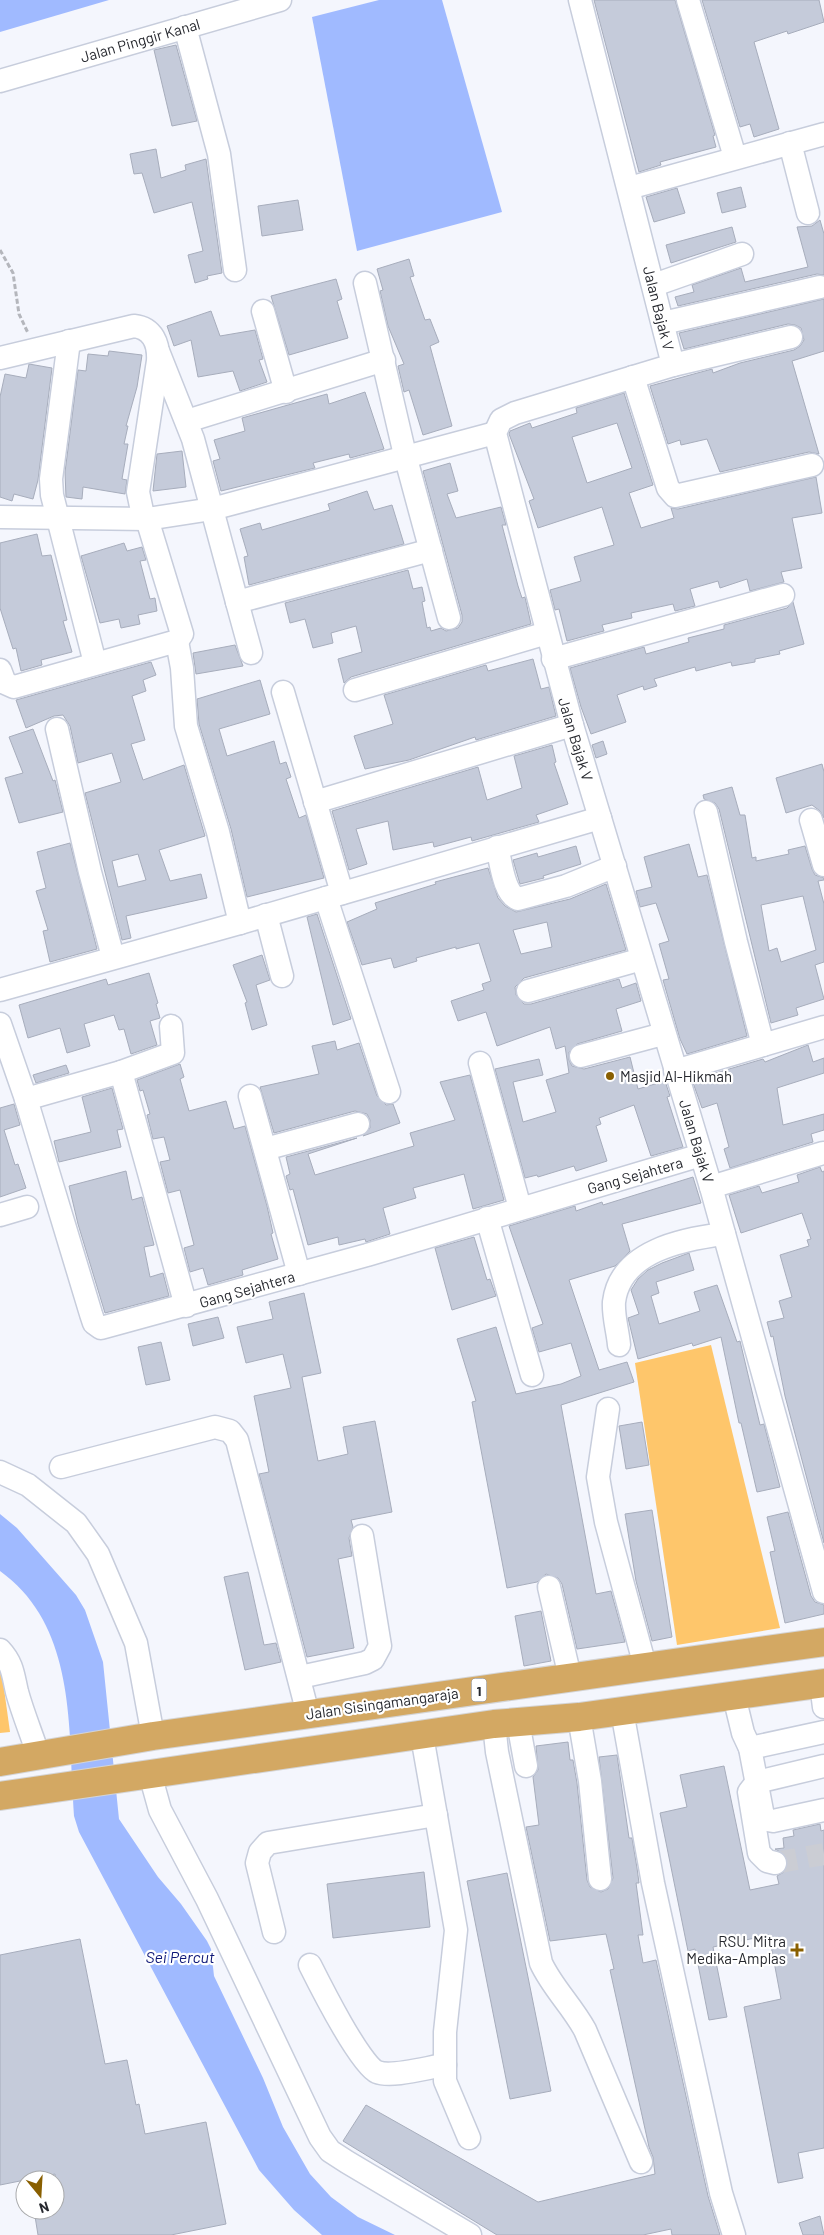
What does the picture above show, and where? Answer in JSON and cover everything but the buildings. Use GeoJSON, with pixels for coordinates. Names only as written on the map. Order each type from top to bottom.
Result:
{"type":"FeatureCollection","features":[{"type":"Feature","properties":{"kind":"highway","name":"Jalan Sisingamangaraja"},"geometry":{"type":"LineString","coordinates":[[0,1762],[143,1738],[824,1642]]}},
{"type":"Feature","properties":{"kind":"highway"},"geometry":{"type":"LineString","coordinates":[[0,1796],[506,1723],[579,1717],[734,1696],[823,1691]]}},
{"type":"Feature","properties":{"kind":"street","name":"Jalan Pinggir Kanal"},"geometry":{"type":"LineString","coordinates":[[0,81],[280,0]]}},
{"type":"Feature","properties":{"kind":"street","name":"Jalan Bajak V"},"geometry":{"type":"LineString","coordinates":[[580,0],[673,365],[515,413],[501,420],[496,433],[553,659],[711,1186],[824,1592]]}},
{"type":"Feature","properties":{"kind":"street"},"geometry":{"type":"LineString","coordinates":[[688,0],[735,157]]}},
{"type":"Feature","properties":{"kind":"street"},"geometry":{"type":"LineString","coordinates":[[185,27],[219,154],[235,270]]}},
{"type":"Feature","properties":{"kind":"street"},"geometry":{"type":"LineString","coordinates":[[629,188],[735,157],[824,134]]}},
{"type":"Feature","properties":{"kind":"street"},"geometry":{"type":"LineString","coordinates":[[790,143],[808,213]]}},
{"type":"Feature","properties":{"kind":"street"},"geometry":{"type":"LineString","coordinates":[[654,285],[742,254]]}},
{"type":"Feature","properties":{"kind":"street"},"geometry":{"type":"LineString","coordinates":[[365,283],[405,455],[449,618]]}},
{"type":"Feature","properties":{"kind":"street"},"geometry":{"type":"LineString","coordinates":[[663,323],[820,287]]}},
{"type":"Feature","properties":{"kind":"street"},"geometry":{"type":"LineString","coordinates":[[263,311],[286,392]]}},
{"type":"Feature","properties":{"kind":"street"},"geometry":{"type":"LineString","coordinates":[[0,358],[42,346],[126,328],[142,327],[151,334],[187,421],[251,654]]}},
{"type":"Feature","properties":{"kind":"street"},"geometry":{"type":"LineString","coordinates":[[673,365],[791,337]]}},
{"type":"Feature","properties":{"kind":"street"},"geometry":{"type":"LineString","coordinates":[[70,341],[51,479],[57,517],[95,663]]}},
{"type":"Feature","properties":{"kind":"street"},"geometry":{"type":"LineString","coordinates":[[158,351],[138,486],[142,511],[147,519],[182,634],[178,641],[186,726],[218,832],[240,923]]}},
{"type":"Feature","properties":{"kind":"street"},"geometry":{"type":"LineString","coordinates":[[187,421],[286,392],[384,360]]}},
{"type":"Feature","properties":{"kind":"street"},"geometry":{"type":"LineString","coordinates":[[633,377],[668,488],[675,496],[812,465]]}},
{"type":"Feature","properties":{"kind":"street"},"geometry":{"type":"LineString","coordinates":[[0,517],[147,519],[212,509],[405,455],[496,433]]}},
{"type":"Feature","properties":{"kind":"street"},"geometry":{"type":"LineString","coordinates":[[237,602],[431,550]]}},
{"type":"Feature","properties":{"kind":"street"},"geometry":{"type":"LineString","coordinates":[[553,659],[783,595]]}},
{"type":"Feature","properties":{"kind":"street"},"geometry":{"type":"LineString","coordinates":[[355,690],[547,633]]}},
{"type":"Feature","properties":{"kind":"street"},"geometry":{"type":"LineString","coordinates":[[0,670],[6,683],[14,687],[178,641]]}},
{"type":"Feature","properties":{"kind":"street"},"geometry":{"type":"LineString","coordinates":[[283,692],[315,802],[334,895],[389,1092]]}},
{"type":"Feature","properties":{"kind":"street"},"geometry":{"type":"LineString","coordinates":[[315,802],[572,725]]}},
{"type":"Feature","properties":{"kind":"street"},"geometry":{"type":"LineString","coordinates":[[57,729],[90,872],[113,958]]}},
{"type":"Feature","properties":{"kind":"street"},"geometry":{"type":"LineString","coordinates":[[706,812],[736,942],[763,1045]]}},
{"type":"Feature","properties":{"kind":"street"},"geometry":{"type":"LineString","coordinates":[[0,990],[240,923],[600,818]]}},
{"type":"Feature","properties":{"kind":"street"},"geometry":{"type":"LineString","coordinates":[[811,820],[824,865]]}},
{"type":"Feature","properties":{"kind":"street"},"geometry":{"type":"LineString","coordinates":[[497,847],[507,886],[512,895],[518,899],[566,886],[615,866]]}},
{"type":"Feature","properties":{"kind":"street"},"geometry":{"type":"LineString","coordinates":[[266,915],[282,976]]}},
{"type":"Feature","properties":{"kind":"street"},"geometry":{"type":"LineString","coordinates":[[528,991],[642,959]]}},
{"type":"Feature","properties":{"kind":"street","name":"Gang Sejahtera"},"geometry":{"type":"LineString","coordinates":[[0,1024],[26,1099],[94,1323],[98,1327],[106,1328],[299,1274],[701,1155]]}},
{"type":"Feature","properties":{"kind":"street"},"geometry":{"type":"LineString","coordinates":[[26,1099],[121,1072],[173,1053],[171,1026]]}},
{"type":"Feature","properties":{"kind":"street"},"geometry":{"type":"LineString","coordinates":[[675,1071],[824,1027]]}},
{"type":"Feature","properties":{"kind":"street"},"geometry":{"type":"LineString","coordinates":[[581,1056],[664,1034]]}},
{"type":"Feature","properties":{"kind":"street"},"geometry":{"type":"LineString","coordinates":[[480,1063],[520,1208]]}},
{"type":"Feature","properties":{"kind":"street"},"geometry":{"type":"LineString","coordinates":[[121,1072],[186,1306]]}},
{"type":"Feature","properties":{"kind":"street"},"geometry":{"type":"LineString","coordinates":[[250,1096],[299,1274]]}},
{"type":"Feature","properties":{"kind":"street"},"geometry":{"type":"LineString","coordinates":[[265,1149],[358,1124]]}},
{"type":"Feature","properties":{"kind":"street"},"geometry":{"type":"LineString","coordinates":[[711,1186],[823,1153]]}},
{"type":"Feature","properties":{"kind":"street"},"geometry":{"type":"LineString","coordinates":[[0,1215],[27,1207]]}},
{"type":"Feature","properties":{"kind":"street"},"geometry":{"type":"LineString","coordinates":[[487,1218],[532,1375]]}},
{"type":"Feature","properties":{"kind":"street"},"geometry":{"type":"LineString","coordinates":[[619,1345],[614,1304],[616,1292],[624,1276],[638,1260],[656,1249],[724,1234]]}},
{"type":"Feature","properties":{"kind":"street"},"geometry":{"type":"LineString","coordinates":[[608,1409],[598,1477],[606,1522],[645,1666]]}},
{"type":"Feature","properties":{"kind":"street"},"geometry":{"type":"LineString","coordinates":[[61,1467],[215,1427],[230,1431],[237,1440],[300,1677],[308,1714]]}},
{"type":"Feature","properties":{"kind":"street"},"geometry":{"type":"LineString","coordinates":[[0,1472],[28,1485],[76,1523],[98,1554],[136,1643],[143,1738]]}},
{"type":"Feature","properties":{"kind":"street"},"geometry":{"type":"LineString","coordinates":[[300,1677],[365,1663],[373,1659],[380,1646],[362,1536]]}},
{"type":"Feature","properties":{"kind":"street"},"geometry":{"type":"LineString","coordinates":[[548,1587],[570,1677]]}},
{"type":"Feature","properties":{"kind":"street"},"geometry":{"type":"LineString","coordinates":[[0,1650],[9,1659],[15,1675],[17,1691],[38,1757]]}},
{"type":"Feature","properties":{"kind":"street"},"geometry":{"type":"LineString","coordinates":[[734,1696],[743,1734],[750,1748],[763,1816],[767,1820],[773,1821],[824,1810]]}},
{"type":"Feature","properties":{"kind":"street"},"geometry":{"type":"LineString","coordinates":[[622,1711],[653,1883],[721,2193],[734,2235]]}},
{"type":"Feature","properties":{"kind":"street"},"geometry":{"type":"LineString","coordinates":[[579,1717],[590,1781],[600,1879]]}},
{"type":"Feature","properties":{"kind":"street"},"geometry":{"type":"LineString","coordinates":[[506,1723],[526,1766]]}},
{"type":"Feature","properties":{"kind":"street"},"geometry":{"type":"LineString","coordinates":[[506,1723],[497,1752],[541,1963],[548,1978],[574,2011],[585,2030],[641,2162]]}},
{"type":"Feature","properties":{"kind":"street"},"geometry":{"type":"LineString","coordinates":[[750,1748],[824,1732]]}},
{"type":"Feature","properties":{"kind":"street"},"geometry":{"type":"LineString","coordinates":[[422,1736],[456,1930],[444,2032],[445,2081],[469,2138]]}},
{"type":"Feature","properties":{"kind":"street"},"geometry":{"type":"LineString","coordinates":[[775,1863],[767,1862],[759,1853],[749,1792],[757,1782],[824,1766]]}},
{"type":"Feature","properties":{"kind":"street"},"geometry":{"type":"LineString","coordinates":[[146,1774],[160,1810],[207,1899],[320,2137],[330,2151],[470,2235]]}},
{"type":"Feature","properties":{"kind":"street"},"geometry":{"type":"LineString","coordinates":[[274,1932],[257,1863],[260,1852],[268,1843],[436,1815]]}},
{"type":"Feature","properties":{"kind":"street"},"geometry":{"type":"LineString","coordinates":[[310,1965],[353,2044],[375,2071],[387,2074],[445,2065]]}},
{"type":"Feature","properties":{"kind":"path"},"geometry":{"type":"LineString","coordinates":[[0,250],[13,274],[22,323],[27,332],[42,346]]}},
{"type":"Feature","properties":{"kind":"shaded area"},"geometry":{"type":"Polygon","coordinates":[[[711,1345],[780,1628],[677,1645],[635,1363],[711,1345]]]}},
{"type":"Feature","properties":{"kind":"shaded area"},"geometry":{"type":"Polygon","coordinates":[[[0,1660],[10,1732],[0,1733],[0,1660]]]}},
{"type":"Feature","properties":{"kind":"water"},"geometry":{"type":"Polygon","coordinates":[[[0,0],[109,0],[0,32],[0,0]]]}},
{"type":"Feature","properties":{"kind":"water"},"geometry":{"type":"Polygon","coordinates":[[[379,0],[442,0],[502,212],[357,251],[312,17],[379,0]]]}},
{"type":"Feature","properties":{"kind":"water","name":"Sei Percut"},"geometry":{"type":"Polygon","coordinates":[[[0,1514],[17,1528],[76,1595],[85,1610],[103,1662],[119,1819],[158,1877],[181,1904],[207,1941],[211,1949],[214,1976],[263,2078],[283,2127],[310,2174],[331,2197],[358,2217],[395,2235],[322,2235],[294,2210],[259,2170],[79,1832],[74,1816],[69,1716],[64,1683],[56,1651],[44,1621],[25,1594],[0,1571],[0,1514]]]}},
{"type":"Feature","properties":{"kind":"tunnel"},"geometry":{"type":"LineString","coordinates":[[775,1863],[824,1854]]}},
{"type":"Feature","properties":{"kind":"place","name":"Masjid Al-Hikmah"},"geometry":{"type":"Point","coordinates":[610,1076]}},
{"type":"Feature","properties":{"kind":"place","name":"RSU. Mitra Medika-Amplas"},"geometry":{"type":"Point","coordinates":[797,1950]}}]}
